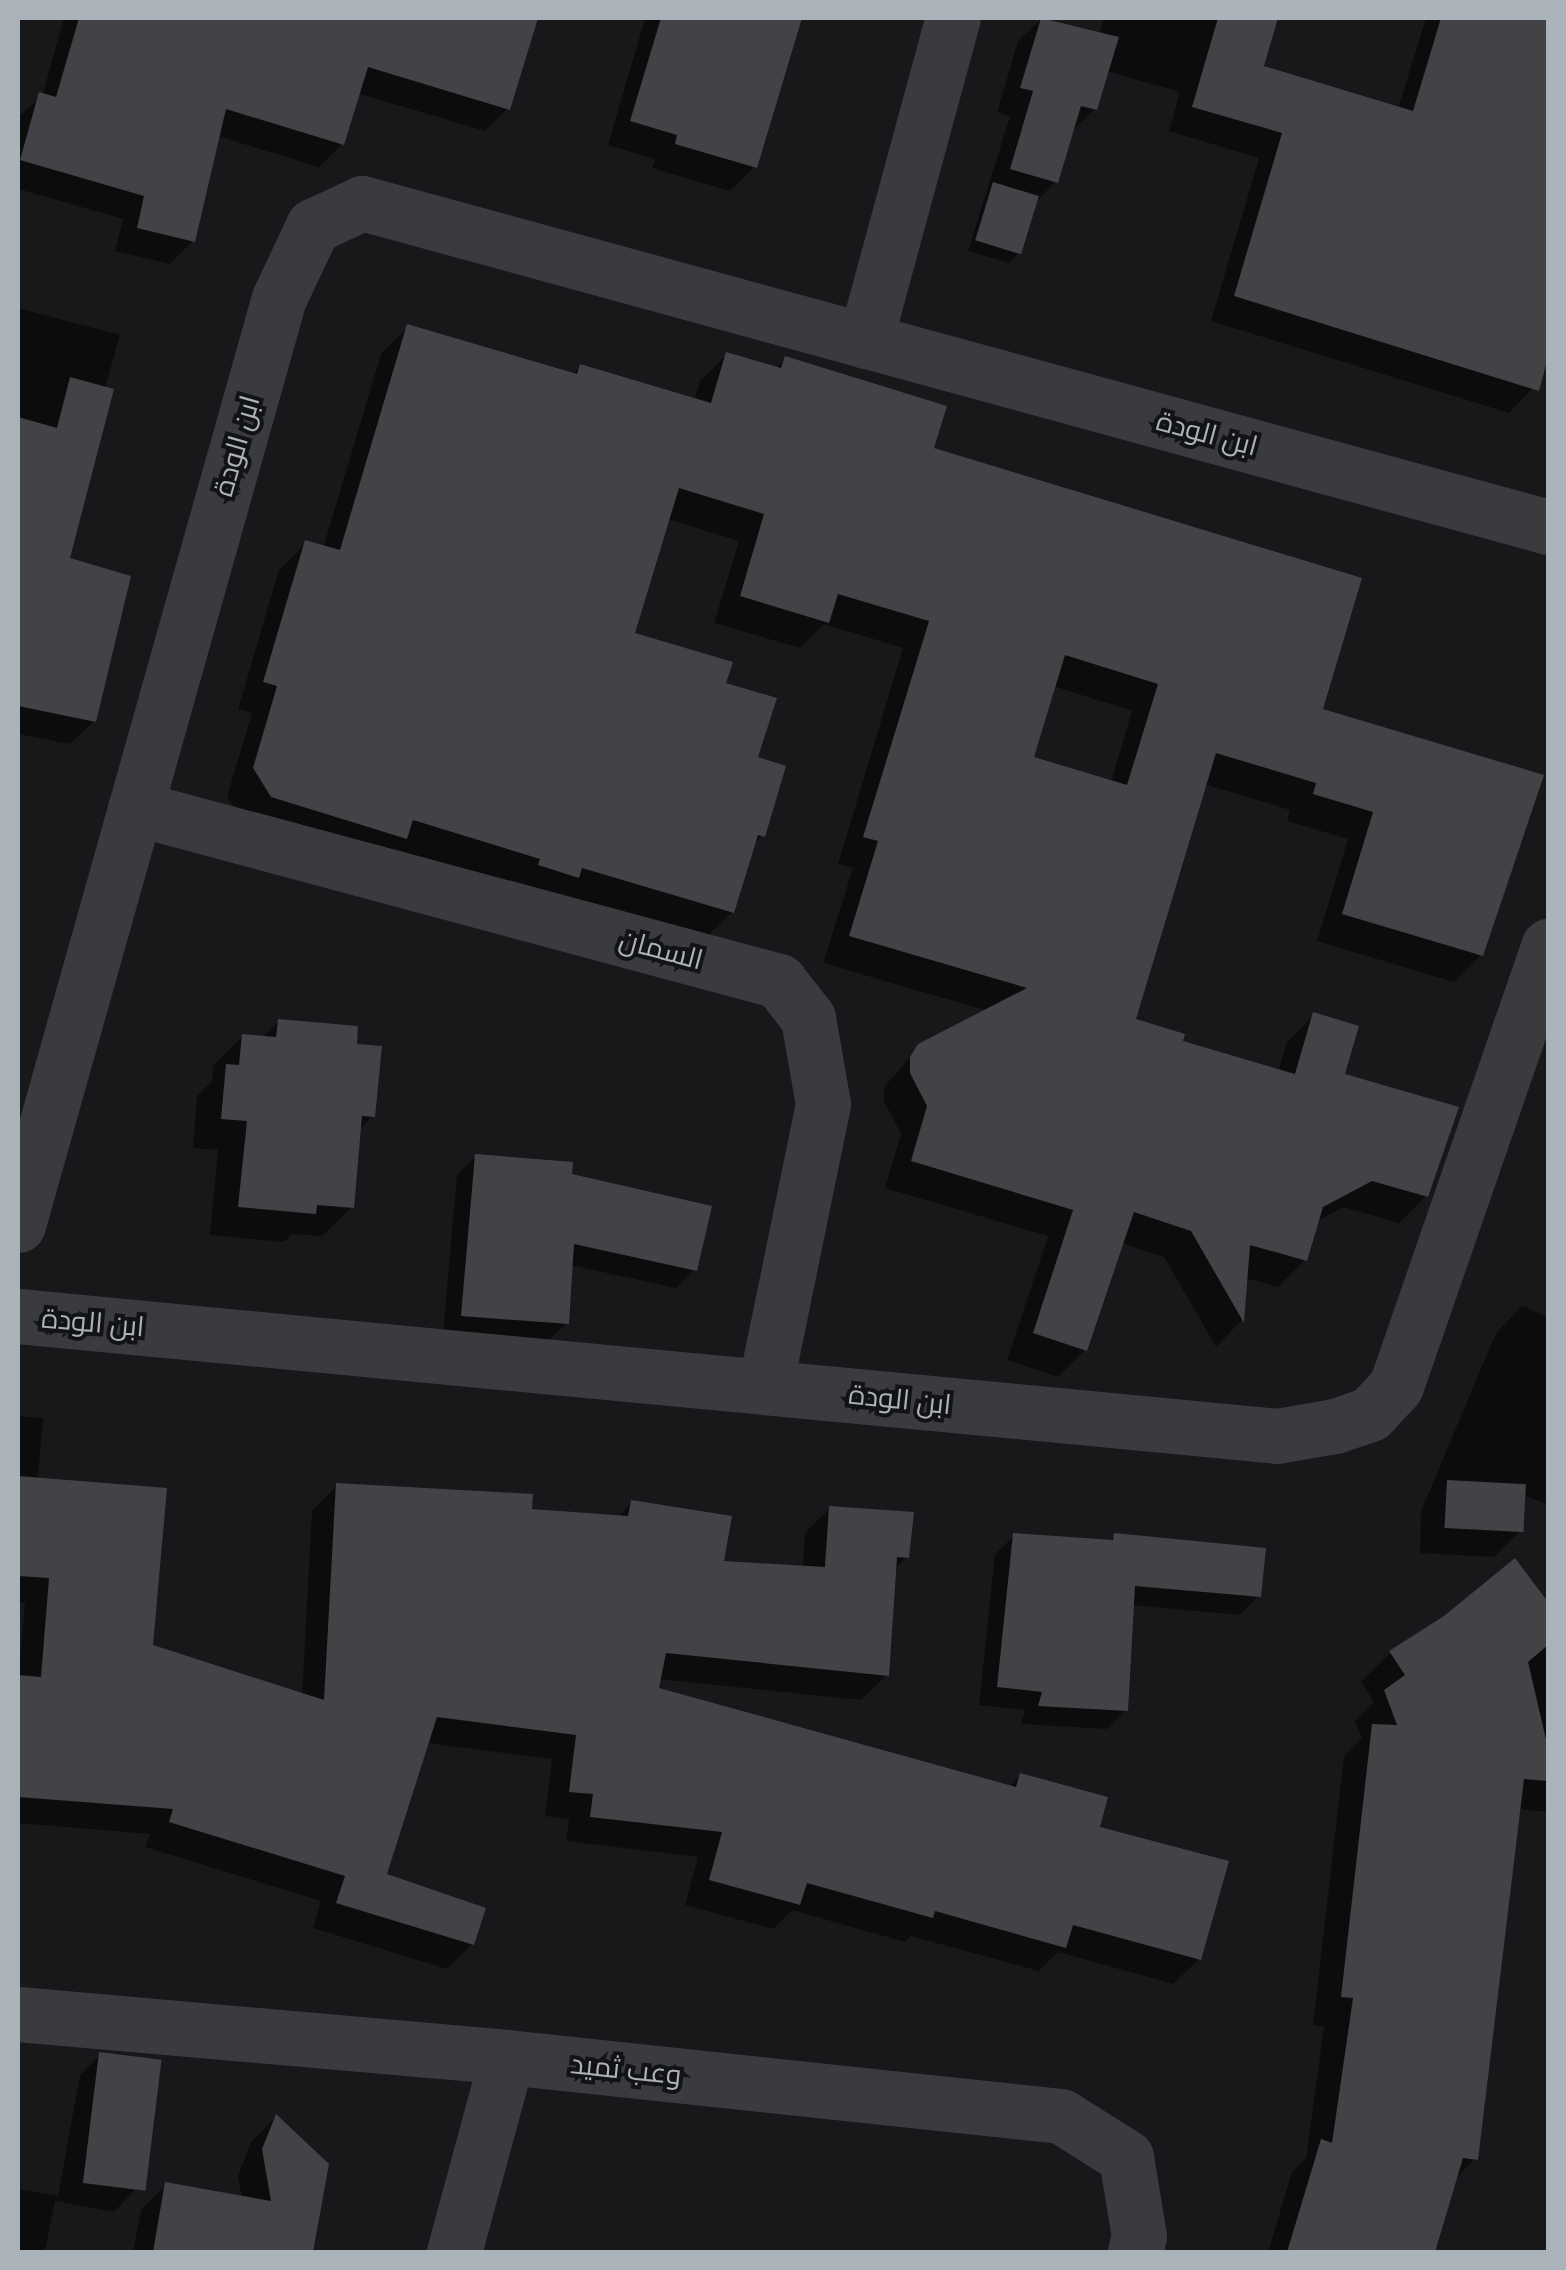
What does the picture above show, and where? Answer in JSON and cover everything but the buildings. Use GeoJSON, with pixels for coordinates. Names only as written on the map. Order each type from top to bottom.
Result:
{"type":"FeatureCollection","features":[{"type":"Feature","properties":{"kind":"street"},"geometry":{"type":"LineString","coordinates":[[865,341],[952,18]]}},
{"type":"Feature","properties":{"kind":"street","name":"ابن الودة"},"geometry":{"type":"LineString","coordinates":[[18,1224],[279,298],[313,226],[362,203],[1548,527]]}},
{"type":"Feature","properties":{"kind":"street","name":"السمان"},"geometry":{"type":"LineString","coordinates":[[135,808],[778,981],[808,1018],[823,1104],[765,1387]]}},
{"type":"Feature","properties":{"kind":"street","name":"ابن الودة"},"geometry":{"type":"LineString","coordinates":[[18,1316],[1277,1436],[1335,1426],[1370,1414],[1396,1386],[1533,1038],[1548,946]]}},
{"type":"Feature","properties":{"kind":"street","name":"وعب ثميد"},"geometry":{"type":"LineString","coordinates":[[18,2014],[507,2057],[1062,2116],[1126,2157],[1139,2236],[1134,2252]]}},
{"type":"Feature","properties":{"kind":"street"},"geometry":{"type":"LineString","coordinates":[[454,2252],[507,2057]]}}]}
